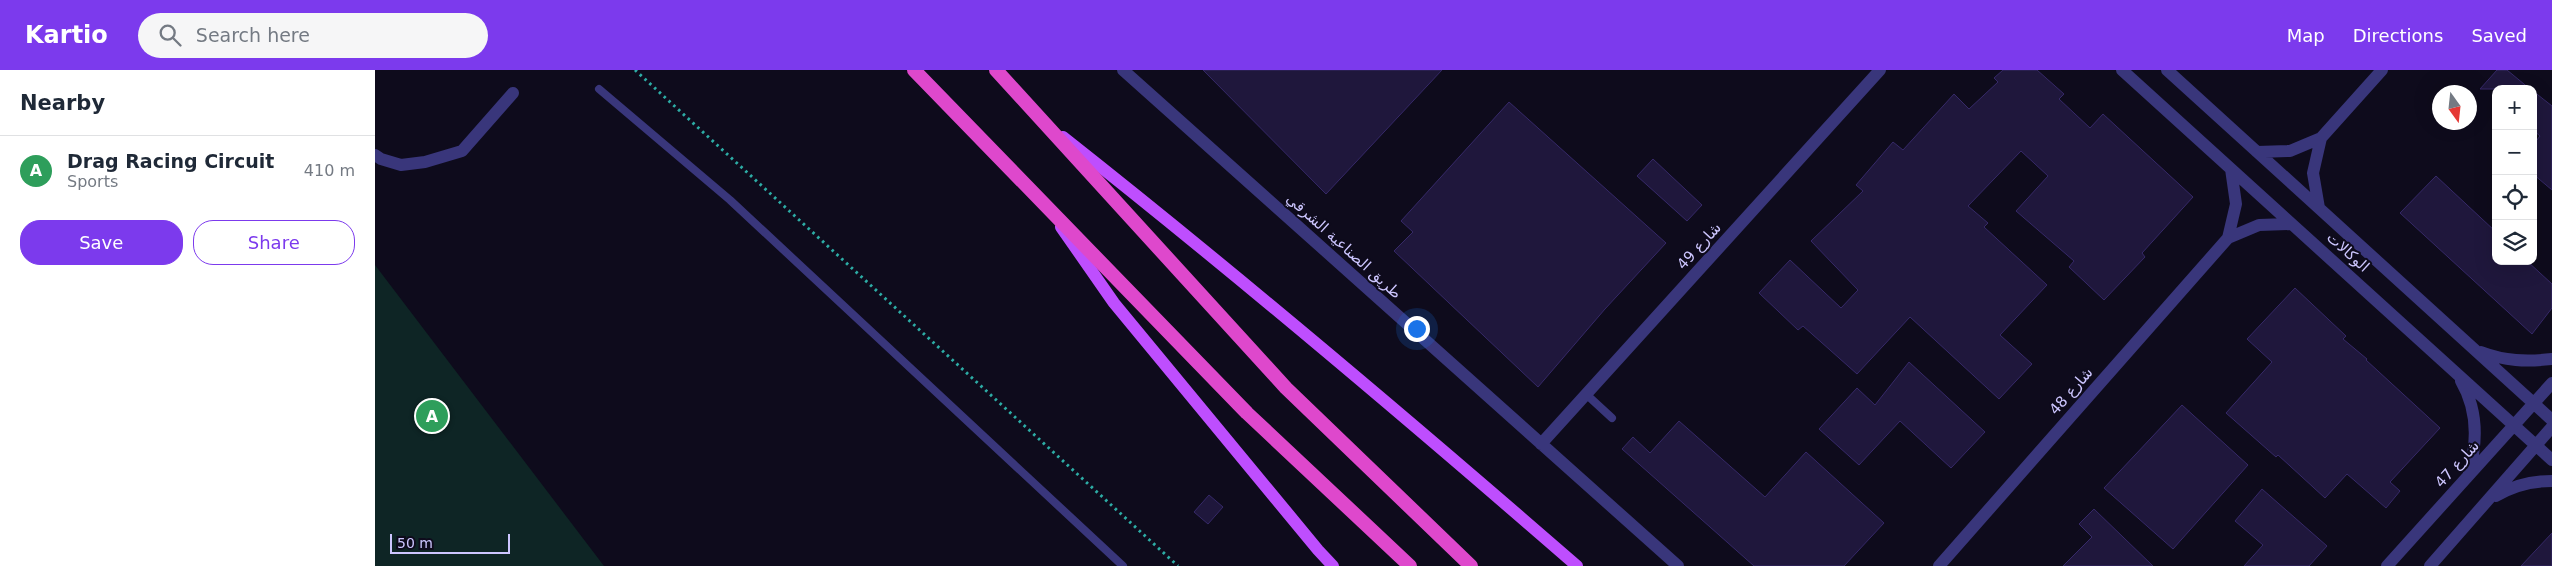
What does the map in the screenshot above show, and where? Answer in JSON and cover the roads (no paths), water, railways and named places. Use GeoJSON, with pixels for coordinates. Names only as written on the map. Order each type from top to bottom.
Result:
{"type":"FeatureCollection","features":[{"type":"Feature","properties":{"kind":"highway"},"geometry":{"type":"LineString","coordinates":[[914,70],[1247,413],[1410,566]]}},
{"type":"Feature","properties":{"kind":"highway"},"geometry":{"type":"LineString","coordinates":[[996,70],[1286,388],[1471,566]]}},
{"type":"Feature","properties":{"kind":"main road"},"geometry":{"type":"LineString","coordinates":[[1044,122],[1165,218],[1464,468],[1577,566]]}},
{"type":"Feature","properties":{"kind":"main road"},"geometry":{"type":"LineString","coordinates":[[1047,207],[1114,303],[1311,543],[1333,566]]}},
{"type":"Feature","properties":{"kind":"street","name":"طريق الصناعية الشرقي"},"geometry":{"type":"LineString","coordinates":[[1123,70],[1678,566]]}},
{"type":"Feature","properties":{"kind":"street","name":"شارع 49"},"geometry":{"type":"LineString","coordinates":[[1541,444],[1881,70]]}},
{"type":"Feature","properties":{"kind":"street","name":"الوكالات"},"geometry":{"type":"LineString","coordinates":[[2122,70],[2552,460]]}},
{"type":"Feature","properties":{"kind":"street","name":"الوكالات"},"geometry":{"type":"LineString","coordinates":[[2167,70],[2552,420]]}},
{"type":"Feature","properties":{"kind":"street"},"geometry":{"type":"LineString","coordinates":[[2257,152],[2290,151],[2321,138],[2382,70]]}},
{"type":"Feature","properties":{"kind":"street"},"geometry":{"type":"LineString","coordinates":[[375,155],[381,159],[401,165],[425,162],[463,151],[513,93]]}},
{"type":"Feature","properties":{"kind":"street"},"geometry":{"type":"LineString","coordinates":[[2319,208],[2313,172],[2321,138]]}},
{"type":"Feature","properties":{"kind":"street","name":"شارع 48"},"geometry":{"type":"LineString","coordinates":[[2228,238],[2236,204],[2231,169]]}},
{"type":"Feature","properties":{"kind":"street","name":"شارع 48"},"geometry":{"type":"LineString","coordinates":[[1939,566],[2228,238],[2259,225],[2292,224]]}},
{"type":"Feature","properties":{"kind":"street"},"geometry":{"type":"LineString","coordinates":[[2475,350],[2501,359],[2528,362],[2552,359]]}},
{"type":"Feature","properties":{"kind":"street"},"geometry":{"type":"LineString","coordinates":[[2455,370],[2469,394],[2476,420],[2476,448],[2469,475]]}},
{"type":"Feature","properties":{"kind":"street","name":"شارع 47"},"geometry":{"type":"LineString","coordinates":[[2387,566],[2552,383]]}},
{"type":"Feature","properties":{"kind":"street"},"geometry":{"type":"LineString","coordinates":[[2430,566],[2552,428]]}},
{"type":"Feature","properties":{"kind":"street"},"geometry":{"type":"LineString","coordinates":[[2487,501],[2509,488],[2533,481],[2552,481]]}},
{"type":"Feature","properties":{"kind":"lane"},"geometry":{"type":"LineString","coordinates":[[599,89],[730,200],[1123,566]]}},
{"type":"Feature","properties":{"kind":"lane"},"geometry":{"type":"LineString","coordinates":[[1587,395],[1613,418]]}},
{"type":"Feature","properties":{"kind":"place","name":"Drag Racing Circuit"},"geometry":{"type":"Point","coordinates":[432,416]}}]}
